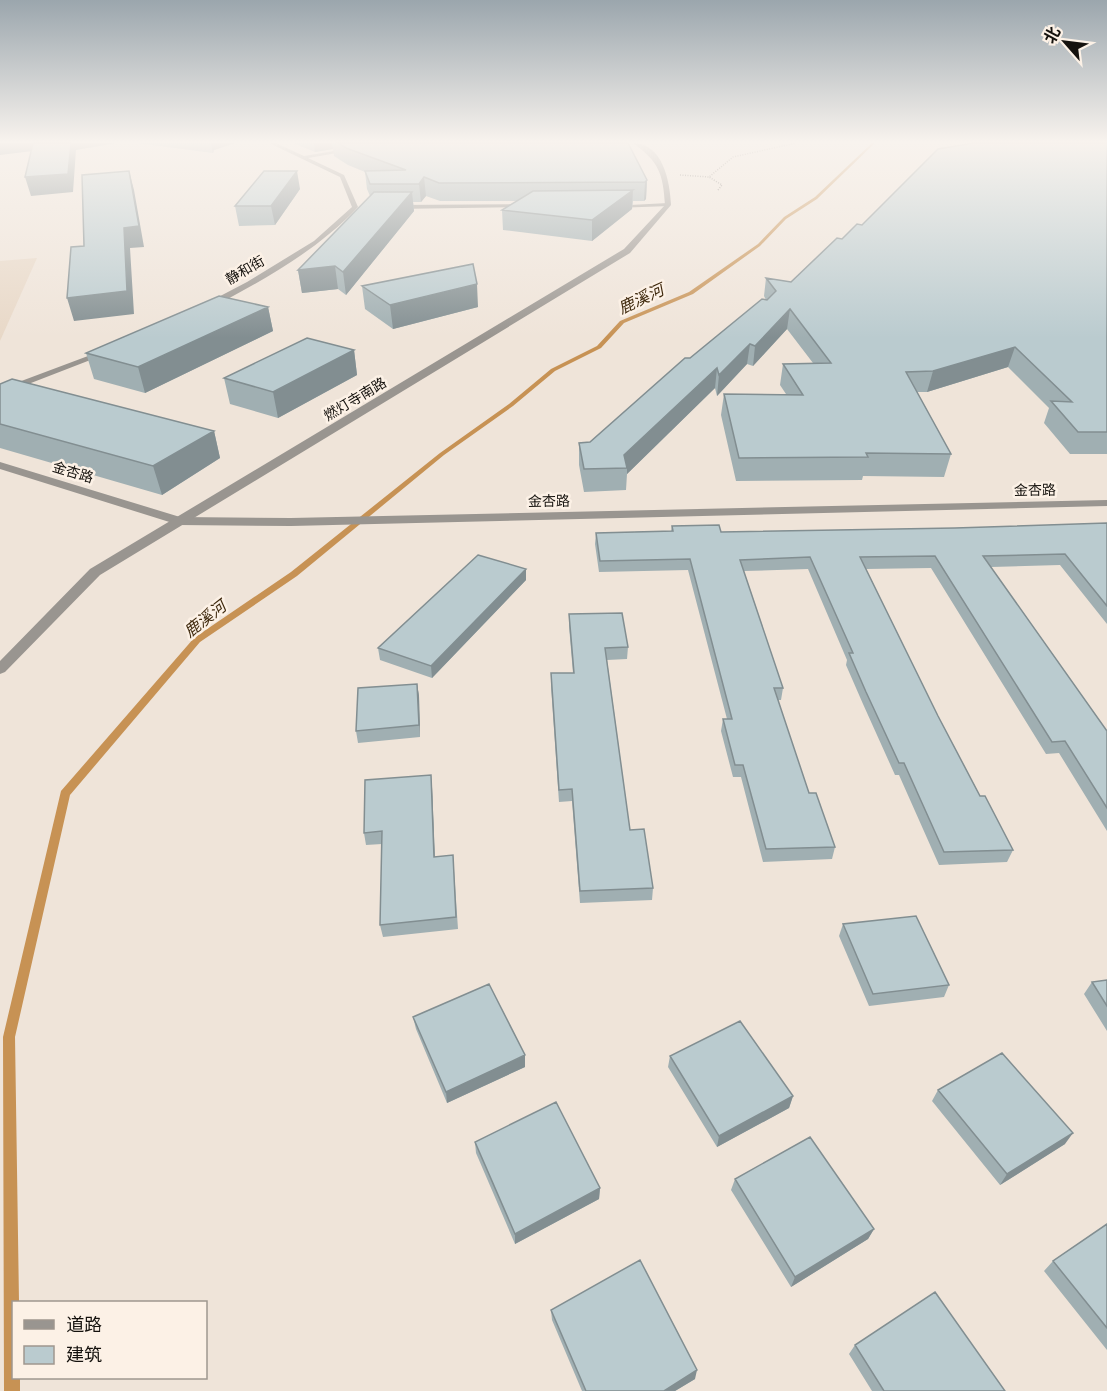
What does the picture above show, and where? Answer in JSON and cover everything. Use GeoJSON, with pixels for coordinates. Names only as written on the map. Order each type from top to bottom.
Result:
{"type":"FeatureCollection","features":[{"type":"Feature","properties":{"kind":"street","name":"静和街"},"geometry":{"type":"LineString","coordinates":[[200,309],[250,284],[307,248],[354,208]]}},
{"type":"Feature","properties":{"kind":"street","name":"燃灯寺南路"},"geometry":{"type":"LineString","coordinates":[[0,669],[95,572],[627,251],[665,208]]}},
{"type":"Feature","properties":{"kind":"street"},"geometry":{"type":"LineString","coordinates":[[0,392],[119,347]]}},
{"type":"Feature","properties":{"kind":"street","name":"金杏路"},"geometry":{"type":"LineString","coordinates":[[0,465],[179,521],[291,522],[1107,503]]}},
{"type":"Feature","properties":{"kind":"shaded area"},"geometry":{"type":"Polygon","coordinates":[[[37,258],[0,341],[0,261],[37,258]]]}},
{"type":"Feature","properties":{"kind":"building"},"geometry":{"type":"Polygon","coordinates":[[[83,208],[136,208],[139,226],[124,228],[127,291],[67,298],[71,247],[84,246],[83,208]]]}},
{"type":"Feature","properties":{"kind":"building"},"geometry":{"type":"Polygon","coordinates":[[[358,208],[398,208],[343,272],[335,266],[298,270],[358,208]]]}},
{"type":"Feature","properties":{"kind":"building"},"geometry":{"type":"Polygon","coordinates":[[[505,208],[609,208],[592,220],[502,210],[505,208]]]}},
{"type":"Feature","properties":{"kind":"building"},"geometry":{"type":"Polygon","coordinates":[[[879,208],[1107,208],[1107,432],[1078,432],[1051,401],[1072,402],[1015,347],[933,371],[906,372],[951,454],[866,453],[868,457],[739,458],[724,394],[803,395],[783,364],[831,363],[790,309],[755,346],[750,344],[719,375],[717,368],[624,455],[627,468],[584,469],[579,443],[590,442],[685,358],[690,358],[762,299],[767,300],[776,291],[766,278],[791,282],[837,238],[842,239],[857,224],[862,225],[879,208]]]}},
{"type":"Feature","properties":{"kind":"building"},"geometry":{"type":"Polygon","coordinates":[[[473,264],[477,284],[390,305],[362,286],[473,264]]]}},
{"type":"Feature","properties":{"kind":"building"},"geometry":{"type":"Polygon","coordinates":[[[219,296],[268,307],[138,367],[86,353],[219,296]]]}},
{"type":"Feature","properties":{"kind":"building"},"geometry":{"type":"Polygon","coordinates":[[[307,338],[354,350],[273,392],[224,378],[307,338]]]}},
{"type":"Feature","properties":{"kind":"building"},"geometry":{"type":"Polygon","coordinates":[[[12,379],[214,431],[153,466],[0,424],[0,384],[12,379]]]}},
{"type":"Feature","properties":{"kind":"building"},"geometry":{"type":"Polygon","coordinates":[[[1107,523],[1107,606],[1065,554],[983,556],[1107,731],[1107,808],[1065,741],[1052,742],[935,556],[860,557],[938,716],[980,796],[985,796],[1013,850],[944,852],[904,763],[899,763],[866,692],[849,653],[853,653],[810,557],[740,560],[783,688],[774,688],[809,793],[816,793],[835,847],[766,849],[743,765],[735,765],[723,719],[732,719],[690,559],[600,561],[596,533],[673,531],[672,526],[719,525],[721,532],[1107,523]]]}},
{"type":"Feature","properties":{"kind":"building"},"geometry":{"type":"Polygon","coordinates":[[[478,555],[526,569],[431,666],[378,648],[478,555]]]}},
{"type":"Feature","properties":{"kind":"building"},"geometry":{"type":"Polygon","coordinates":[[[622,613],[628,647],[605,648],[630,830],[644,829],[653,888],[580,891],[572,789],[559,790],[551,673],[574,673],[569,614],[622,613]]]}},
{"type":"Feature","properties":{"kind":"building"},"geometry":{"type":"Polygon","coordinates":[[[417,684],[419,725],[356,731],[358,688],[417,684]]]}},
{"type":"Feature","properties":{"kind":"building"},"geometry":{"type":"Polygon","coordinates":[[[431,775],[434,857],[453,855],[456,917],[380,925],[382,831],[364,833],[365,780],[431,775]]]}},
{"type":"Feature","properties":{"kind":"building"},"geometry":{"type":"Polygon","coordinates":[[[916,916],[949,985],[873,994],[843,924],[916,916]]]}},
{"type":"Feature","properties":{"kind":"building"},"geometry":{"type":"Polygon","coordinates":[[[1107,980],[1107,1006],[1092,982],[1107,980]]]}},
{"type":"Feature","properties":{"kind":"building"},"geometry":{"type":"Polygon","coordinates":[[[489,984],[525,1055],[446,1092],[413,1017],[489,984]]]}},
{"type":"Feature","properties":{"kind":"building"},"geometry":{"type":"Polygon","coordinates":[[[740,1021],[793,1096],[719,1136],[670,1056],[740,1021]]]}},
{"type":"Feature","properties":{"kind":"building"},"geometry":{"type":"Polygon","coordinates":[[[1002,1053],[1073,1133],[1007,1174],[938,1090],[1002,1053]]]}},
{"type":"Feature","properties":{"kind":"building"},"geometry":{"type":"Polygon","coordinates":[[[556,1102],[600,1188],[515,1234],[475,1142],[556,1102]]]}},
{"type":"Feature","properties":{"kind":"building"},"geometry":{"type":"Polygon","coordinates":[[[810,1137],[874,1229],[795,1277],[735,1179],[810,1137]]]}},
{"type":"Feature","properties":{"kind":"building"},"geometry":{"type":"Polygon","coordinates":[[[1107,1224],[1107,1328],[1053,1261],[1107,1224]]]}},
{"type":"Feature","properties":{"kind":"building"},"geometry":{"type":"Polygon","coordinates":[[[640,1260],[697,1370],[664,1391],[586,1391],[551,1310],[640,1260]]]}},
{"type":"Feature","properties":{"kind":"building"},"geometry":{"type":"Polygon","coordinates":[[[935,1292],[1005,1391],[884,1391],[855,1345],[935,1292]]]}},
{"type":"Feature","properties":{"kind":"waterway","name":"鹿溪河"},"geometry":{"type":"LineString","coordinates":[[12,1391],[9,1037],[65,794],[197,640],[294,574],[442,454],[511,405],[553,370],[599,347],[622,322],[691,293],[759,245],[785,218],[801,208]]}}]}
